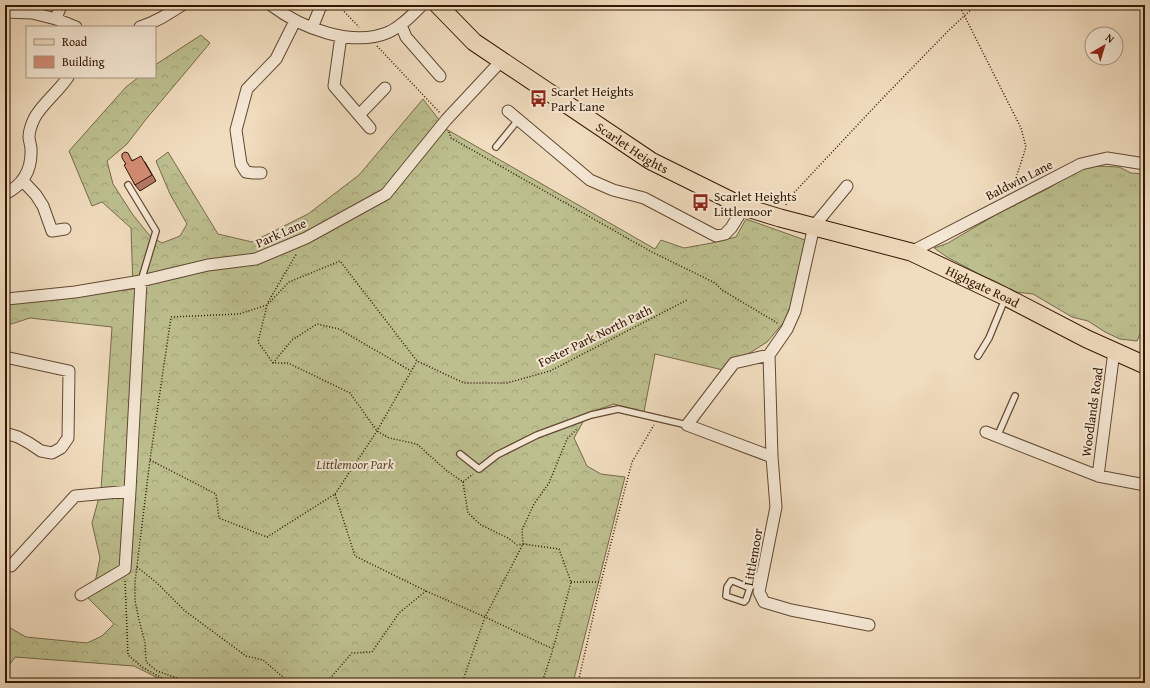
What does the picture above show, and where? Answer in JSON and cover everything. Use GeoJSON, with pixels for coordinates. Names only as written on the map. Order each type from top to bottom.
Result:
{"type":"FeatureCollection","features":[{"type":"Feature","properties":{"kind":"main road","name":"Scarlet Heights"},"geometry":{"type":"LineString","coordinates":[[438,5],[474,42],[651,161],[744,207],[780,218]]}},
{"type":"Feature","properties":{"kind":"main road","name":"Highgate Road"},"geometry":{"type":"LineString","coordinates":[[780,218],[911,252],[1006,297],[1087,339],[1145,365]]}},
{"type":"Feature","properties":{"kind":"street"},"geometry":{"type":"LineString","coordinates":[[56,19],[61,5]]}},
{"type":"Feature","properties":{"kind":"street"},"geometry":{"type":"LineString","coordinates":[[143,26],[166,16],[182,5]]}},
{"type":"Feature","properties":{"kind":"street"},"geometry":{"type":"LineString","coordinates":[[271,5],[295,21],[312,28],[341,36],[358,38],[369,38],[390,32],[401,25],[422,5]]}},
{"type":"Feature","properties":{"kind":"street"},"geometry":{"type":"LineString","coordinates":[[312,28],[320,8],[323,5]]}},
{"type":"Feature","properties":{"kind":"street"},"geometry":{"type":"LineString","coordinates":[[5,12],[32,13],[56,19],[74,26]]}},
{"type":"Feature","properties":{"kind":"street"},"geometry":{"type":"LineString","coordinates":[[261,173],[246,172],[241,164],[236,130],[247,89],[276,59],[295,21]]}},
{"type":"Feature","properties":{"kind":"street"},"geometry":{"type":"LineString","coordinates":[[401,25],[406,37],[440,76]]}},
{"type":"Feature","properties":{"kind":"street"},"geometry":{"type":"LineString","coordinates":[[341,36],[334,86],[370,128]]}},
{"type":"Feature","properties":{"kind":"street","name":"Park Lane"},"geometry":{"type":"LineString","coordinates":[[5,298],[75,292],[141,281],[208,265],[256,259],[306,238],[386,194],[446,120],[502,60]]}},
{"type":"Feature","properties":{"kind":"street"},"geometry":{"type":"LineString","coordinates":[[5,194],[23,181],[31,158],[29,137],[31,127],[40,110],[63,85],[67,78]]}},
{"type":"Feature","properties":{"kind":"street"},"geometry":{"type":"LineString","coordinates":[[359,115],[385,88]]}},
{"type":"Feature","properties":{"kind":"street"},"geometry":{"type":"LineString","coordinates":[[508,111],[590,180],[613,190],[644,198],[716,236],[725,234],[731,228],[744,207]]}},
{"type":"Feature","properties":{"kind":"street","name":"Baldwin Lane"},"geometry":{"type":"LineString","coordinates":[[911,252],[1081,164],[1107,158],[1145,164]]}},
{"type":"Feature","properties":{"kind":"street"},"geometry":{"type":"LineString","coordinates":[[23,181],[36,195],[43,206],[52,231],[65,229]]}},
{"type":"Feature","properties":{"kind":"street"},"geometry":{"type":"LineString","coordinates":[[772,457],[687,425],[734,363],[770,355],[787,329],[795,311],[814,226],[847,186]]}},
{"type":"Feature","properties":{"kind":"street"},"geometry":{"type":"LineString","coordinates":[[81,595],[125,569],[141,281]]}},
{"type":"Feature","properties":{"kind":"street","name":"Woodlands Road"},"geometry":{"type":"LineString","coordinates":[[1098,476],[1114,351]]}},
{"type":"Feature","properties":{"kind":"street","name":"Littlemoor"},"geometry":{"type":"LineString","coordinates":[[770,355],[772,457],[776,507],[759,592],[764,602],[790,610],[869,625]]}},
{"type":"Feature","properties":{"kind":"street"},"geometry":{"type":"LineString","coordinates":[[5,357],[69,371],[68,438],[61,448],[52,453],[41,451],[18,437],[5,434]]}},
{"type":"Feature","properties":{"kind":"street"},"geometry":{"type":"LineString","coordinates":[[986,432],[1098,476],[1145,485]]}},
{"type":"Feature","properties":{"kind":"street"},"geometry":{"type":"LineString","coordinates":[[11,566],[75,496],[130,491]]}},
{"type":"Feature","properties":{"kind":"lane"},"geometry":{"type":"LineString","coordinates":[[496,147],[518,120]]}},
{"type":"Feature","properties":{"kind":"lane"},"geometry":{"type":"LineString","coordinates":[[128,185],[156,230],[141,281]]}},
{"type":"Feature","properties":{"kind":"lane"},"geometry":{"type":"LineString","coordinates":[[978,356],[989,338],[1006,297]]}},
{"type":"Feature","properties":{"kind":"lane"},"geometry":{"type":"LineString","coordinates":[[997,437],[1014,396]]}},
{"type":"Feature","properties":{"kind":"lane"},"geometry":{"type":"LineString","coordinates":[[460,454],[480,469],[497,455],[537,435],[591,415],[618,409],[687,425]]}},
{"type":"Feature","properties":{"kind":"lane"},"geometry":{"type":"LineString","coordinates":[[750,588],[731,581],[727,588],[726,596],[742,602],[746,600],[750,588],[756,581],[767,551]]}},
{"type":"Feature","properties":{"kind":"path"},"geometry":{"type":"LineString","coordinates":[[338,5],[446,120],[451,138],[650,251],[715,283],[722,290],[787,329]]}},
{"type":"Feature","properties":{"kind":"path"},"geometry":{"type":"LineString","coordinates":[[959,5],[1021,128],[1026,147],[1010,200]]}},
{"type":"Feature","properties":{"kind":"path"},"geometry":{"type":"LineString","coordinates":[[780,218],[790,197],[795,191],[885,95],[949,30],[976,5]]}},
{"type":"Feature","properties":{"kind":"path"},"geometry":{"type":"LineString","coordinates":[[273,363],[258,342],[267,305],[306,238]]}},
{"type":"Feature","properties":{"kind":"path","name":"Foster Park North Path"},"geometry":{"type":"LineString","coordinates":[[150,460],[171,317],[239,314],[267,305],[289,282],[340,261],[417,362],[464,383],[507,383],[550,371],[687,300]]}},
{"type":"Feature","properties":{"kind":"path"},"geometry":{"type":"LineString","coordinates":[[273,363],[292,340],[317,324],[339,329],[411,372]]}},
{"type":"Feature","properties":{"kind":"path"},"geometry":{"type":"LineString","coordinates":[[191,683],[157,671],[146,662],[145,643],[135,601],[135,582],[150,460],[216,494],[219,518],[266,537],[335,494],[377,431],[417,362]]}},
{"type":"Feature","properties":{"kind":"path"},"geometry":{"type":"LineString","coordinates":[[273,363],[288,364],[350,393],[377,431],[389,438],[417,444],[446,470],[463,482],[468,512],[481,525],[508,538],[517,545],[523,544],[559,549],[571,582],[542,683]]}},
{"type":"Feature","properties":{"kind":"path"},"geometry":{"type":"LineString","coordinates":[[462,683],[485,617],[523,544],[522,530],[534,504],[549,483],[567,439],[591,415]]}},
{"type":"Feature","properties":{"kind":"path"},"geometry":{"type":"LineString","coordinates":[[578,683],[601,582],[632,462],[657,419]]}},
{"type":"Feature","properties":{"kind":"path"},"geometry":{"type":"LineString","coordinates":[[463,482],[480,469]]}},
{"type":"Feature","properties":{"kind":"path"},"geometry":{"type":"LineString","coordinates":[[335,494],[355,556],[426,591],[553,649]]}},
{"type":"Feature","properties":{"kind":"path"},"geometry":{"type":"LineString","coordinates":[[171,683],[142,667],[128,655],[125,569],[137,567],[157,583],[185,611],[246,656],[263,660],[290,683]]}},
{"type":"Feature","properties":{"kind":"path"},"geometry":{"type":"LineString","coordinates":[[571,582],[601,582]]}},
{"type":"Feature","properties":{"kind":"path"},"geometry":{"type":"LineString","coordinates":[[326,683],[352,653],[372,652],[399,612],[426,591]]}},
{"type":"Feature","properties":{"kind":"green space","name":"Littlemoor Park"},"geometry":{"type":"Polygon","coordinates":[[[201,35],[210,43],[127,144],[107,161],[113,184],[133,215],[150,236],[162,243],[180,236],[187,224],[170,194],[156,161],[168,152],[218,234],[252,242],[308,214],[359,175],[423,99],[446,129],[655,249],[661,240],[684,248],[736,237],[746,219],[805,240],[792,302],[784,322],[767,342],[723,370],[655,354],[644,412],[614,404],[588,413],[574,438],[587,466],[601,474],[625,477],[573,683],[168,683],[134,666],[15,657],[5,671],[5,625],[26,637],[87,643],[102,636],[114,624],[87,597],[96,578],[100,558],[92,523],[101,490],[112,327],[30,318],[5,326],[5,302],[26,302],[133,289],[131,228],[102,202],[92,206],[69,151],[126,87],[138,78],[156,78],[156,64],[201,35]]]}},
{"type":"Feature","properties":{"kind":"green space"},"geometry":{"type":"Polygon","coordinates":[[[1096,166],[1119,167],[1131,173],[1145,174],[1145,323],[1137,341],[1120,339],[1105,332],[1088,321],[1072,317],[1033,294],[1015,292],[947,257],[934,248],[948,243],[997,214],[1049,188],[1081,168],[1096,166]]]}},
{"type":"Feature","properties":{"kind":"building"},"geometry":{"type":"Polygon","coordinates":[[[125,152],[128,153],[132,161],[141,156],[152,175],[135,185],[124,165],[126,164],[122,158],[122,154],[125,152]]]}},
{"type":"Feature","properties":{"kind":"place","name":"Scarlet Heights Park Lane"},"geometry":{"type":"Point","coordinates":[538,98]}},
{"type":"Feature","properties":{"kind":"place","name":"Scarlet Heights Littlemoor"},"geometry":{"type":"Point","coordinates":[701,203]}}]}
